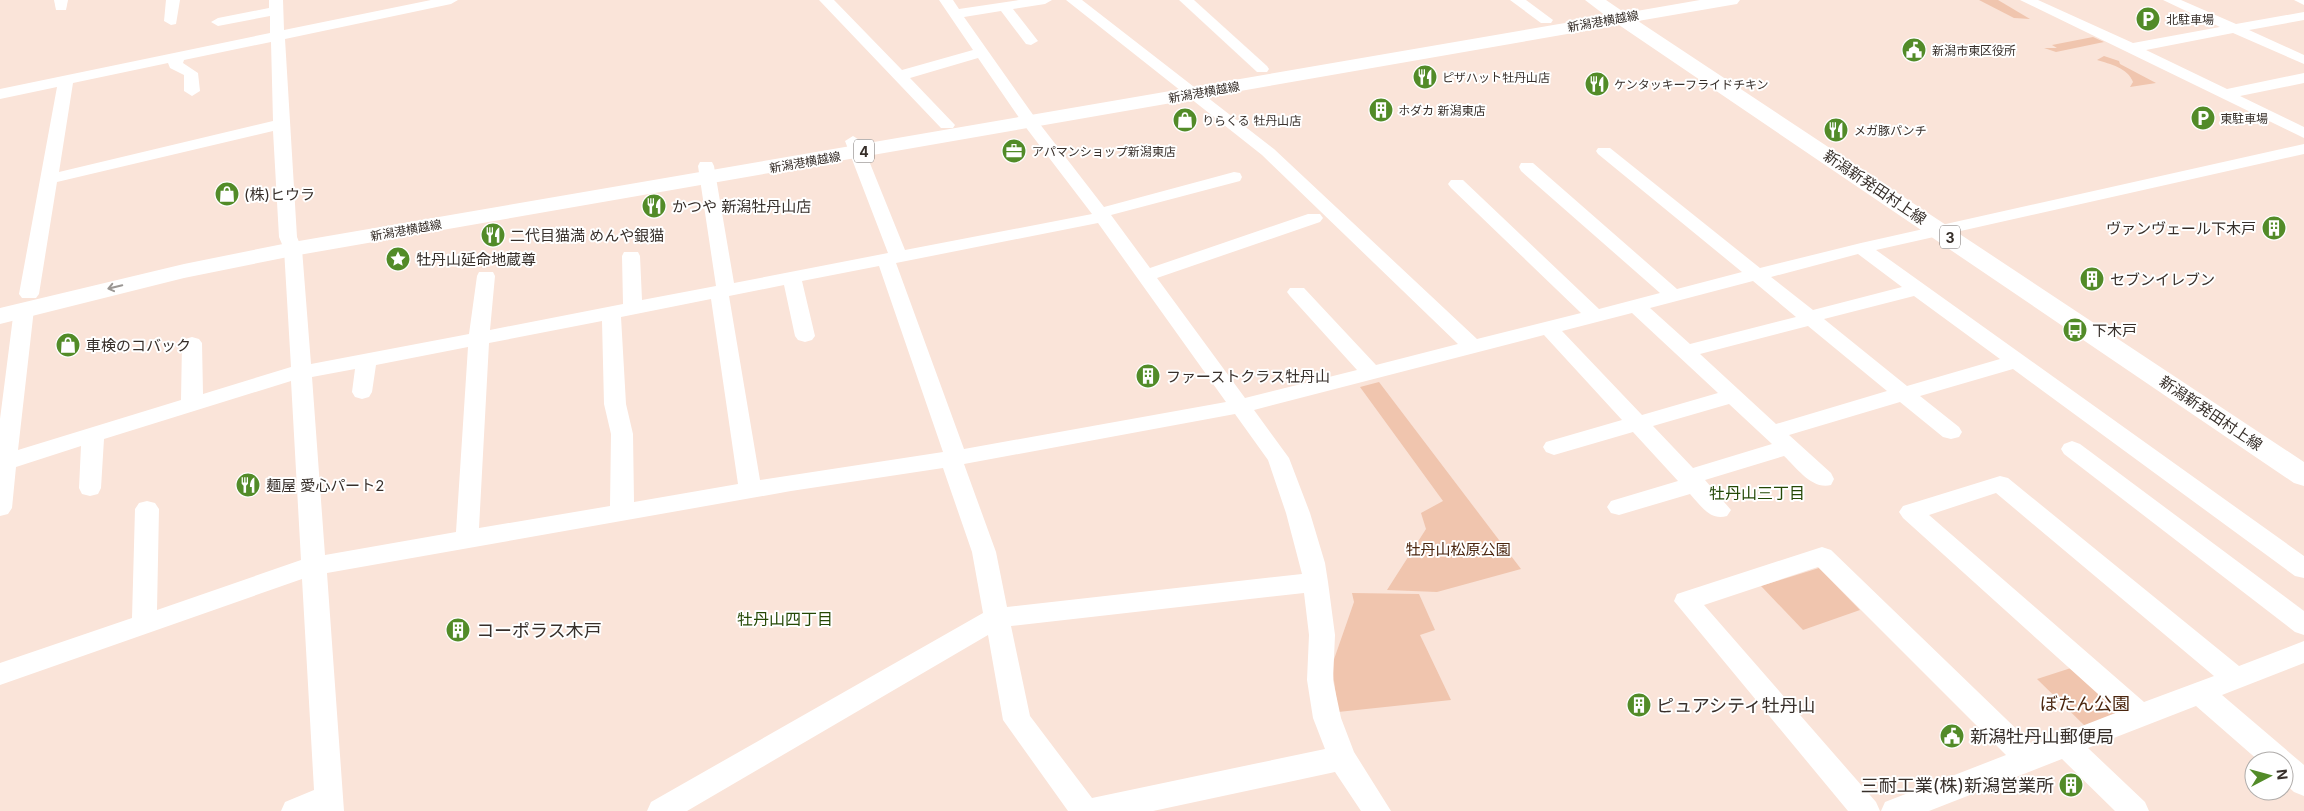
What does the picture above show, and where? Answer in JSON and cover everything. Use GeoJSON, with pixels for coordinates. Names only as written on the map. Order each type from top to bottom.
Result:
{"type":"FeatureCollection","features":[{"type":"Feature","properties":{"kind":"main road","name":"新潟港横越線"},"geometry":{"type":"LineString","coordinates":[[1187,89],[1262,69],[1664,0]]}},
{"type":"Feature","properties":{"kind":"main road","name":"新潟港横越線"},"geometry":{"type":"LineString","coordinates":[[0,302],[26,302],[184,271],[290,244],[1187,89],[1607,9],[1731,0]]}},
{"type":"Feature","properties":{"kind":"main road","name":"新潟新発田村上線"},"geometry":{"type":"LineString","coordinates":[[1607,9],[2304,476]]}},
{"type":"Feature","properties":{"kind":"main road","name":"新潟港横越線"},"geometry":{"type":"LineString","coordinates":[[856,147],[947,125],[1027,117]]}},
{"type":"Feature","properties":{"kind":"main road","name":"新潟港横越線"},"geometry":{"type":"LineString","coordinates":[[0,316],[26,302]]}},
{"type":"Feature","properties":{"kind":"street"},"geometry":{"type":"LineString","coordinates":[[171,21],[173,0]]}},
{"type":"Feature","properties":{"kind":"street"},"geometry":{"type":"LineString","coordinates":[[0,94],[451,0]]}},
{"type":"Feature","properties":{"kind":"street"},"geometry":{"type":"LineString","coordinates":[[826,0],[947,125]]}},
{"type":"Feature","properties":{"kind":"street"},"geometry":{"type":"LineString","coordinates":[[946,0],[1027,117],[1242,406],[1278,458],[1298,513],[1313,563],[1322,635],[1320,680],[1327,718],[1342,758],[1377,811]]}},
{"type":"Feature","properties":{"kind":"street"},"geometry":{"type":"LineString","coordinates":[[955,14],[1045,0]]}},
{"type":"Feature","properties":{"kind":"street"},"geometry":{"type":"LineString","coordinates":[[1074,0],[1268,152],[1473,347]]}},
{"type":"Feature","properties":{"kind":"street"},"geometry":{"type":"LineString","coordinates":[[1186,0],[1262,69]]}},
{"type":"Feature","properties":{"kind":"street"},"geometry":{"type":"LineString","coordinates":[[1517,0],[1546,20]]}},
{"type":"Feature","properties":{"kind":"street"},"geometry":{"type":"LineString","coordinates":[[2027,0],[2131,48],[2304,133]]}},
{"type":"Feature","properties":{"kind":"street"},"geometry":{"type":"LineString","coordinates":[[2170,0],[2304,60]]}},
{"type":"Feature","properties":{"kind":"street"},"geometry":{"type":"LineString","coordinates":[[218,22],[276,5],[281,124],[329,804],[294,811]]}},
{"type":"Feature","properties":{"kind":"street"},"geometry":{"type":"LineString","coordinates":[[1004,6],[1031,41]]}},
{"type":"Feature","properties":{"kind":"street"},"geometry":{"type":"LineString","coordinates":[[2131,48],[2304,16]]}},
{"type":"Feature","properties":{"kind":"street"},"geometry":{"type":"LineString","coordinates":[[899,76],[982,52]]}},
{"type":"Feature","properties":{"kind":"street"},"geometry":{"type":"LineString","coordinates":[[177,58],[175,66],[191,73],[192,91]]}},
{"type":"Feature","properties":{"kind":"street"},"geometry":{"type":"LineString","coordinates":[[2225,94],[2304,78]]}},
{"type":"Feature","properties":{"kind":"street"},"geometry":{"type":"LineString","coordinates":[[0,508],[26,302],[66,81]]}},
{"type":"Feature","properties":{"kind":"street"},"geometry":{"type":"LineString","coordinates":[[49,179],[281,124]]}},
{"type":"Feature","properties":{"kind":"street"},"geometry":{"type":"LineString","coordinates":[[856,147],[984,552],[1017,720],[1085,811]]}},
{"type":"Feature","properties":{"kind":"street"},"geometry":{"type":"LineString","coordinates":[[0,674],[313,566],[750,490],[953,458],[1242,406],[1861,248],[2304,149]]}},
{"type":"Feature","properties":{"kind":"street"},"geometry":{"type":"LineString","coordinates":[[1604,151],[1951,432]]}},
{"type":"Feature","properties":{"kind":"street"},"geometry":{"type":"LineString","coordinates":[[1527,167],[1674,296]]}},
{"type":"Feature","properties":{"kind":"street"},"geometry":{"type":"LineString","coordinates":[[707,172],[750,490]]}},
{"type":"Feature","properties":{"kind":"street"},"geometry":{"type":"LineString","coordinates":[[6,462],[300,372],[892,259],[1101,215],[1234,177]]}},
{"type":"Feature","properties":{"kind":"street"},"geometry":{"type":"LineString","coordinates":[[1457,184],[1595,316]]}},
{"type":"Feature","properties":{"kind":"street"},"geometry":{"type":"LineString","coordinates":[[1146,276],[1314,218]]}},
{"type":"Feature","properties":{"kind":"street"},"geometry":{"type":"LineString","coordinates":[[1861,248],[2304,569]]}},
{"type":"Feature","properties":{"kind":"street"},"geometry":{"type":"LineString","coordinates":[[631,256],[633,308]]}},
{"type":"Feature","properties":{"kind":"street"},"geometry":{"type":"LineString","coordinates":[[467,539],[479,337],[486,276]]}},
{"type":"Feature","properties":{"kind":"street"},"geometry":{"type":"LineString","coordinates":[[792,278],[805,336]]}},
{"type":"Feature","properties":{"kind":"street"},"geometry":{"type":"LineString","coordinates":[[1685,352],[1917,289]]}},
{"type":"Feature","properties":{"kind":"street"},"geometry":{"type":"LineString","coordinates":[[1297,292],[1372,373]]}},
{"type":"Feature","properties":{"kind":"street"},"geometry":{"type":"LineString","coordinates":[[1636,306],[1823,479]]}},
{"type":"Feature","properties":{"kind":"street"},"geometry":{"type":"LineString","coordinates":[[611,312],[615,404],[622,434],[622,512]]}},
{"type":"Feature","properties":{"kind":"street"},"geometry":{"type":"LineString","coordinates":[[1549,329],[1720,510]]}},
{"type":"Feature","properties":{"kind":"street"},"geometry":{"type":"LineString","coordinates":[[192,342],[192,405]]}},
{"type":"Feature","properties":{"kind":"street"},"geometry":{"type":"LineString","coordinates":[[362,392],[367,359]]}},
{"type":"Feature","properties":{"kind":"street"},"geometry":{"type":"LineString","coordinates":[[1619,507],[1692,481],[1780,440],[1904,394],[2016,361]]}},
{"type":"Feature","properties":{"kind":"street"},"geometry":{"type":"LineString","coordinates":[[1554,447],[1734,396]]}},
{"type":"Feature","properties":{"kind":"street"},"geometry":{"type":"LineString","coordinates":[[90,488],[93,435]]}},
{"type":"Feature","properties":{"kind":"street"},"geometry":{"type":"LineString","coordinates":[[2072,449],[2304,625]]}},
{"type":"Feature","properties":{"kind":"street"},"geometry":{"type":"LineString","coordinates":[[2140,715],[1911,512],[2000,484],[2235,678]]}},
{"type":"Feature","properties":{"kind":"street"},"geometry":{"type":"LineString","coordinates":[[144,624],[147,509]]}},
{"type":"Feature","properties":{"kind":"street"},"geometry":{"type":"LineString","coordinates":[[1866,811],[1686,601],[1822,556],[2029,759]]}},
{"type":"Feature","properties":{"kind":"street"},"geometry":{"type":"LineString","coordinates":[[661,811],[996,618],[1316,582]]}},
{"type":"Feature","properties":{"kind":"street"},"geometry":{"type":"LineString","coordinates":[[1895,811],[2304,652]]}},
{"type":"Feature","properties":{"kind":"street"},"geometry":{"type":"LineString","coordinates":[[2199,692],[2267,751]]}},
{"type":"Feature","properties":{"kind":"street"},"geometry":{"type":"LineString","coordinates":[[2065,744],[2135,811]]}},
{"type":"Feature","properties":{"kind":"street"},"geometry":{"type":"LineString","coordinates":[[1092,811],[1342,758]]}},
{"type":"Feature","properties":{"kind":"street"},"geometry":{"type":"LineString","coordinates":[[2294,774],[2304,783]]}},
{"type":"Feature","properties":{"kind":"green space"},"geometry":{"type":"Polygon","coordinates":[[[1979,0],[1998,0],[2030,19],[2014,18],[1979,0]]]}},
{"type":"Feature","properties":{"kind":"green space"},"geometry":{"type":"Polygon","coordinates":[[[2093,37],[2104,42],[2056,52],[2044,48],[2057,48],[2052,45],[2093,37]]]}},
{"type":"Feature","properties":{"kind":"green space"},"geometry":{"type":"Polygon","coordinates":[[[2104,56],[2119,61],[2120,64],[2156,83],[2130,87],[2133,82],[2127,73],[2118,67],[2097,60],[2104,56]]]}},
{"type":"Feature","properties":{"kind":"green space","name":"牡丹山松原公園"},"geometry":{"type":"Polygon","coordinates":[[[1379,382],[1521,569],[1437,592],[1387,590],[1426,529],[1421,513],[1443,501],[1360,387],[1379,382]]]}},
{"type":"Feature","properties":{"kind":"green space"},"geometry":{"type":"Polygon","coordinates":[[[1819,568],[1860,610],[1803,630],[1761,586],[1819,568]]]}},
{"type":"Feature","properties":{"kind":"green space"},"geometry":{"type":"Polygon","coordinates":[[[1352,593],[1419,594],[1435,630],[1420,635],[1451,700],[1338,712],[1332,665],[1354,602],[1352,593]]]}},
{"type":"Feature","properties":{"kind":"green space","name":"ぼたん公園"},"geometry":{"type":"Polygon","coordinates":[[[2071,668],[2115,708],[2117,716],[2086,727],[2037,679],[2071,668]]]}},
{"type":"Feature","properties":{"kind":"place","name":"北駐車場"},"geometry":{"type":"Point","coordinates":[2148,19]}},
{"type":"Feature","properties":{"kind":"place","name":"新潟市東区役所"},"geometry":{"type":"Point","coordinates":[1914,50]}},
{"type":"Feature","properties":{"kind":"place","name":"ピザハット牡丹山店"},"geometry":{"type":"Point","coordinates":[1425,77]}},
{"type":"Feature","properties":{"kind":"place","name":"ケンタッキーフライドチキン"},"geometry":{"type":"Point","coordinates":[1597,84]}},
{"type":"Feature","properties":{"kind":"place","name":"ホダカ 新潟東店"},"geometry":{"type":"Point","coordinates":[1381,110]}},
{"type":"Feature","properties":{"kind":"place","name":"東駐車場"},"geometry":{"type":"Point","coordinates":[2203,118]}},
{"type":"Feature","properties":{"kind":"place","name":"りらくる 牡丹山店"},"geometry":{"type":"Point","coordinates":[1185,120]}},
{"type":"Feature","properties":{"kind":"place","name":"メガ豚パンチ"},"geometry":{"type":"Point","coordinates":[1836,130]}},
{"type":"Feature","properties":{"kind":"place","name":"アパマンショップ新潟東店"},"geometry":{"type":"Point","coordinates":[1014,151]}},
{"type":"Feature","properties":{"kind":"place","name":"(株)ヒウラ"},"geometry":{"type":"Point","coordinates":[227,194]}},
{"type":"Feature","properties":{"kind":"place","name":"かつや 新潟牡丹山店"},"geometry":{"type":"Point","coordinates":[654,206]}},
{"type":"Feature","properties":{"kind":"place","name":"ヴァンヴェール下木戸"},"geometry":{"type":"Point","coordinates":[2274,228]}},
{"type":"Feature","properties":{"kind":"place","name":"二代目猫満 めんや銀猫"},"geometry":{"type":"Point","coordinates":[493,235]}},
{"type":"Feature","properties":{"kind":"place","name":"牡丹山延命地蔵尊"},"geometry":{"type":"Point","coordinates":[398,259]}},
{"type":"Feature","properties":{"kind":"place","name":"セブンイレブン"},"geometry":{"type":"Point","coordinates":[2092,279]}},
{"type":"Feature","properties":{"kind":"place","name":"下木戸"},"geometry":{"type":"Point","coordinates":[2075,330]}},
{"type":"Feature","properties":{"kind":"place","name":"車検のコバック"},"geometry":{"type":"Point","coordinates":[68,345]}},
{"type":"Feature","properties":{"kind":"place","name":"ファーストクラス牡丹山"},"geometry":{"type":"Point","coordinates":[1148,376]}},
{"type":"Feature","properties":{"kind":"place","name":"麺屋 愛心パート2"},"geometry":{"type":"Point","coordinates":[248,485]}},
{"type":"Feature","properties":{"kind":"place","name":"コーポラス木戸"},"geometry":{"type":"Point","coordinates":[458,630]}},
{"type":"Feature","properties":{"kind":"place","name":"ピュアシティ牡丹山"},"geometry":{"type":"Point","coordinates":[1639,705]}},
{"type":"Feature","properties":{"kind":"place","name":"新潟牡丹山郵便局"},"geometry":{"type":"Point","coordinates":[1952,736]}},
{"type":"Feature","properties":{"kind":"place","name":"三耐工業(株)新潟営業所"},"geometry":{"type":"Point","coordinates":[2071,785]}},
{"type":"Feature","properties":{"kind":"district","name":"牡丹山三丁目"},"geometry":{"type":"Point","coordinates":[1757,493]}},
{"type":"Feature","properties":{"kind":"district","name":"牡丹山四丁目"},"geometry":{"type":"Point","coordinates":[785,619]}}]}
